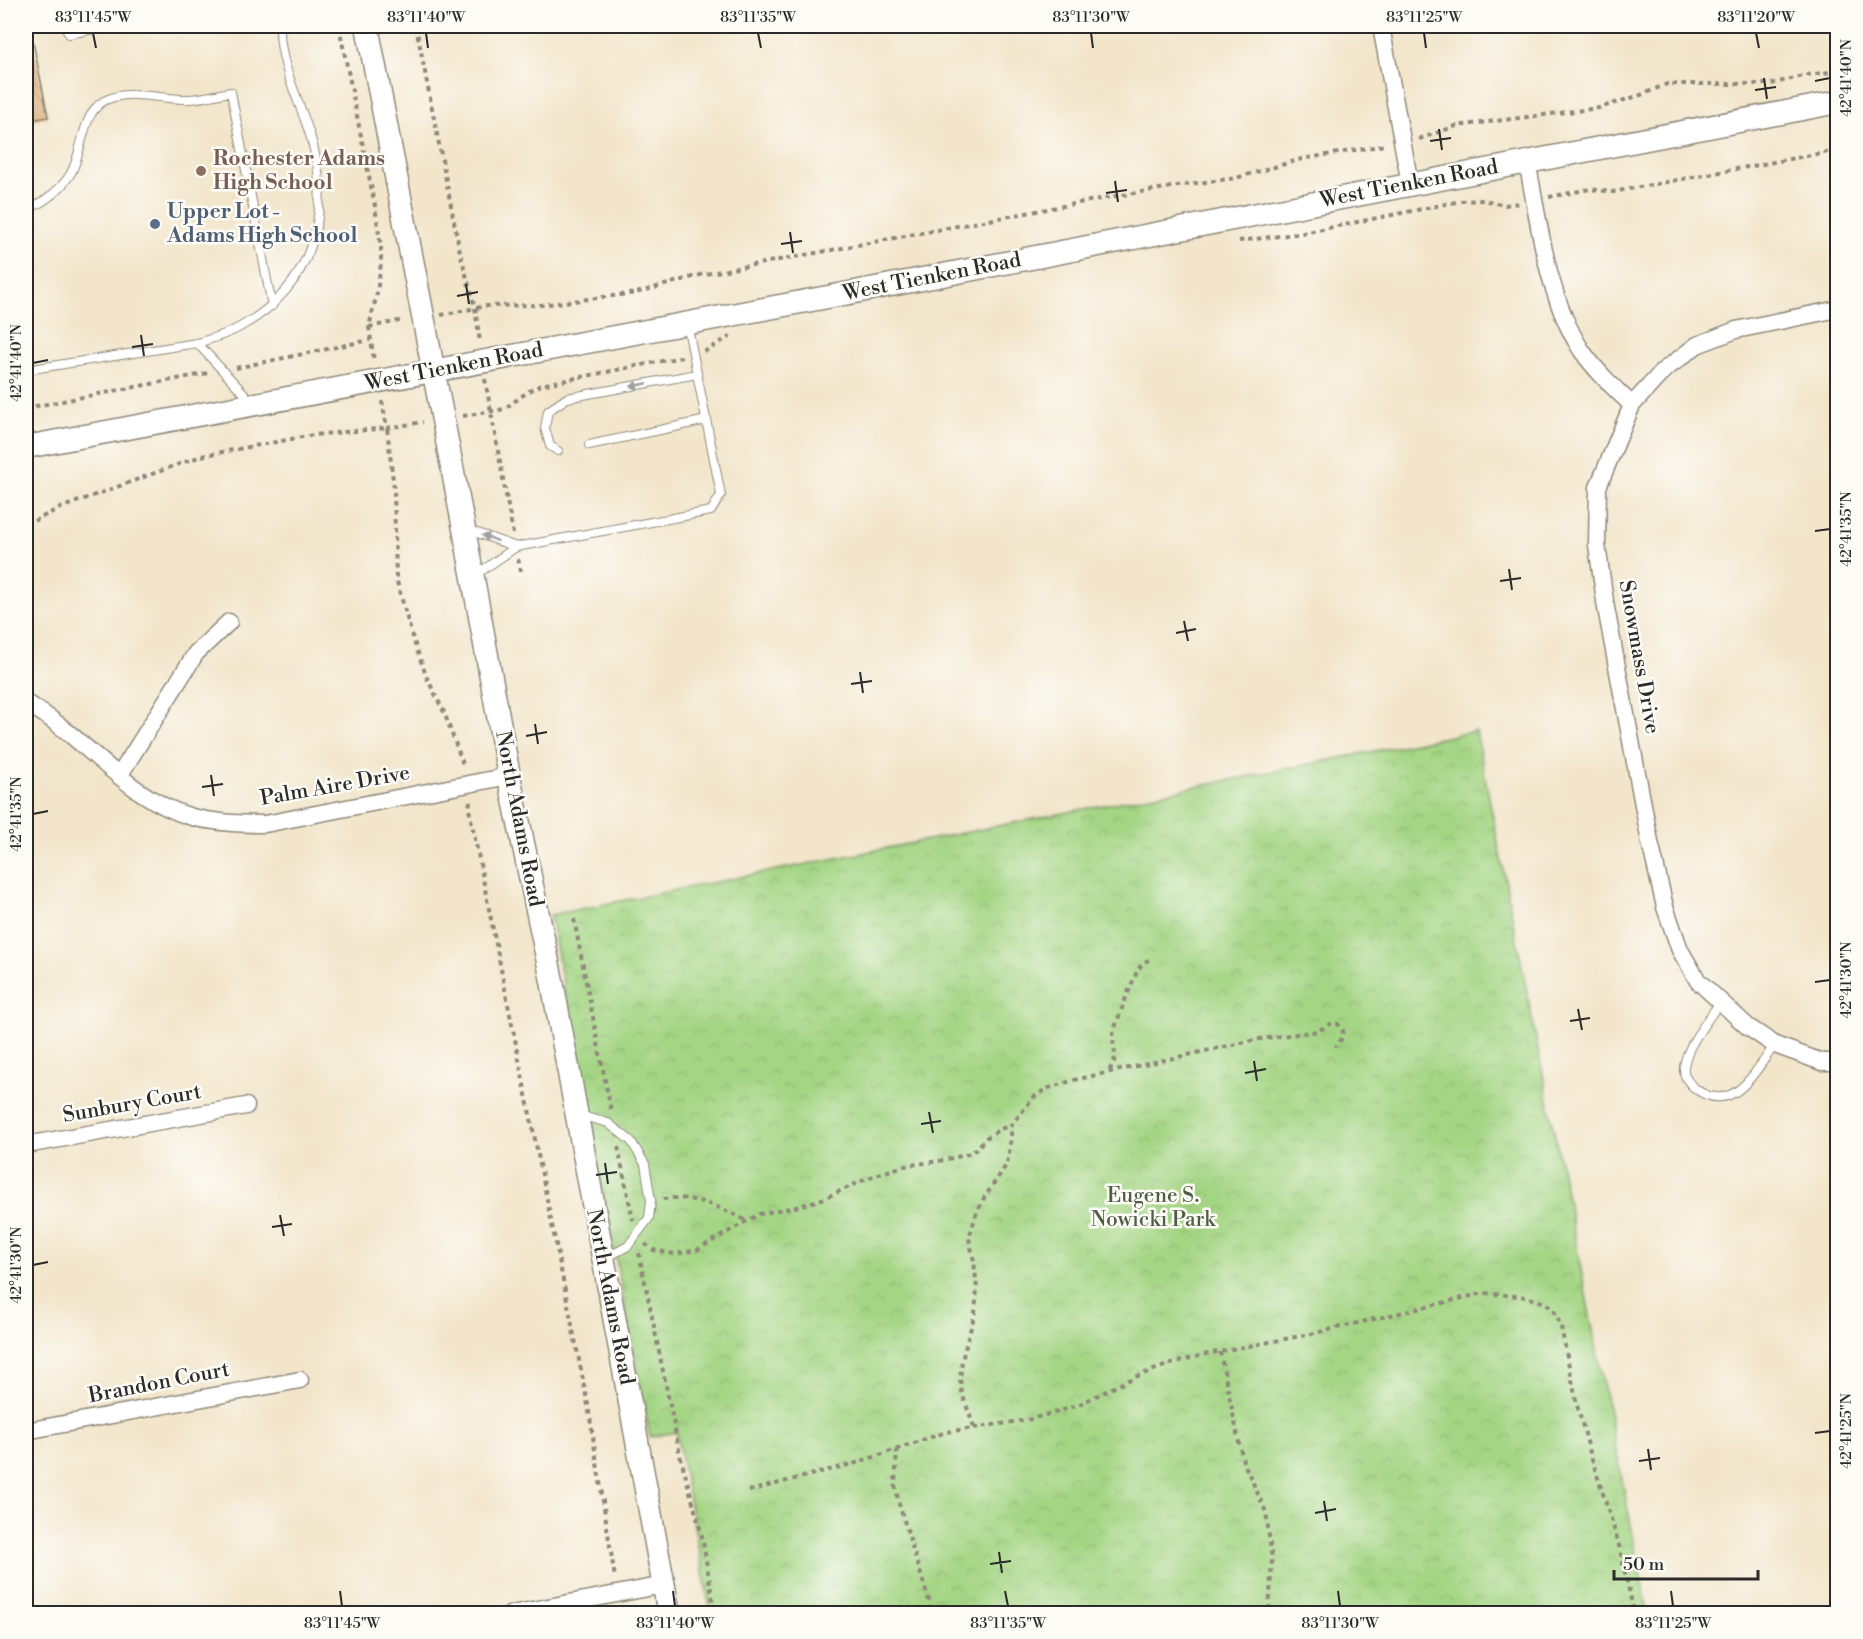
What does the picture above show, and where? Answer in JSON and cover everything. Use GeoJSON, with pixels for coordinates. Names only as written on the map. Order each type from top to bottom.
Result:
{"type":"FeatureCollection","features":[{"type":"Feature","properties":{"kind":"street","name":"North Adams Road"},"geometry":{"type":"LineString","coordinates":[[367,26],[509,776],[552,981],[669,1614]]}},
{"type":"Feature","properties":{"kind":"street"},"geometry":{"type":"LineString","coordinates":[[1381,26],[1410,184]]}},
{"type":"Feature","properties":{"kind":"street","name":"West Tienken Road"},"geometry":{"type":"LineString","coordinates":[[26,447],[687,323],[1838,102]]}},
{"type":"Feature","properties":{"kind":"street"},"geometry":{"type":"LineString","coordinates":[[1527,161],[1552,278],[1563,314],[1581,350],[1600,374],[1632,405]]}},
{"type":"Feature","properties":{"kind":"street","name":"Snowmass Drive"},"geometry":{"type":"LineString","coordinates":[[1838,309],[1736,330],[1697,345],[1663,371],[1632,405],[1598,488],[1597,545],[1650,842],[1665,907],[1680,951],[1698,981],[1748,1027],[1775,1046],[1822,1062],[1838,1062]]}},
{"type":"Feature","properties":{"kind":"street"},"geometry":{"type":"LineString","coordinates":[[119,776],[196,653],[228,622]]}},
{"type":"Feature","properties":{"kind":"street","name":"Palm Aire Drive"},"geometry":{"type":"LineString","coordinates":[[26,703],[58,722],[119,776],[161,805],[191,816],[226,823],[265,824],[509,776]]}},
{"type":"Feature","properties":{"kind":"street","name":"Sunbury Court"},"geometry":{"type":"LineString","coordinates":[[26,1145],[246,1106]]}},
{"type":"Feature","properties":{"kind":"street","name":"Brandon Court"},"geometry":{"type":"LineString","coordinates":[[26,1431],[300,1380]]}},
{"type":"Feature","properties":{"kind":"street"},"geometry":{"type":"LineString","coordinates":[[512,1614],[664,1585]]}},
{"type":"Feature","properties":{"kind":"lane"},"geometry":{"type":"LineString","coordinates":[[65,26],[69,33],[110,26]]}},
{"type":"Feature","properties":{"kind":"lane"},"geometry":{"type":"LineString","coordinates":[[26,370],[197,343],[238,328],[272,306],[292,283],[305,264],[312,247],[321,204],[317,161],[311,136],[285,64],[280,40],[280,26]]}},
{"type":"Feature","properties":{"kind":"lane"},"geometry":{"type":"LineString","coordinates":[[26,210],[52,196],[64,184],[72,171],[92,113],[99,104],[109,98],[140,96],[191,99],[231,92],[272,306]]}},
{"type":"Feature","properties":{"kind":"lane"},"geometry":{"type":"LineString","coordinates":[[473,577],[516,548],[711,511],[721,495],[687,323]]}},
{"type":"Feature","properties":{"kind":"lane"},"geometry":{"type":"LineString","coordinates":[[197,343],[255,405]]}},
{"type":"Feature","properties":{"kind":"lane"},"geometry":{"type":"LineString","coordinates":[[558,451],[550,446],[545,428],[548,411],[567,398],[697,374]]}},
{"type":"Feature","properties":{"kind":"lane"},"geometry":{"type":"LineString","coordinates":[[589,445],[707,420]]}},
{"type":"Feature","properties":{"kind":"lane"},"geometry":{"type":"LineString","coordinates":[[464,529],[516,548]]}},
{"type":"Feature","properties":{"kind":"lane"},"geometry":{"type":"LineString","coordinates":[[1720,1002],[1687,1053],[1683,1068],[1686,1080],[1693,1087],[1712,1097],[1724,1097],[1736,1093],[1746,1084],[1775,1046]]}},
{"type":"Feature","properties":{"kind":"lane"},"geometry":{"type":"LineString","coordinates":[[576,1114],[608,1123],[631,1141],[645,1164],[651,1202],[649,1218],[628,1246],[603,1260]]}},
{"type":"Feature","properties":{"kind":"path"},"geometry":{"type":"LineString","coordinates":[[339,26],[375,206],[381,248],[377,293],[369,327],[373,352]]}},
{"type":"Feature","properties":{"kind":"path"},"geometry":{"type":"LineString","coordinates":[[416,26],[462,262],[478,328]]}},
{"type":"Feature","properties":{"kind":"path"},"geometry":{"type":"LineString","coordinates":[[1422,138],[1456,126],[1599,108],[1667,84],[1771,84],[1807,75],[1838,71]]}},
{"type":"Feature","properties":{"kind":"path"},"geometry":{"type":"LineString","coordinates":[[475,308],[541,305],[636,293],[711,273],[1105,198],[1236,178],[1302,159],[1381,145]]}},
{"type":"Feature","properties":{"kind":"path"},"geometry":{"type":"LineString","coordinates":[[1230,242],[1303,233],[1461,201],[1484,200],[1505,205],[1590,189],[1613,192],[1838,150]]}},
{"type":"Feature","properties":{"kind":"path"},"geometry":{"type":"LineString","coordinates":[[491,411],[504,409],[541,385],[708,351],[735,333]]}},
{"type":"Feature","properties":{"kind":"path"},"geometry":{"type":"LineString","coordinates":[[26,408],[370,340]]}},
{"type":"Feature","properties":{"kind":"path"},"geometry":{"type":"LineString","coordinates":[[487,392],[521,571]]}},
{"type":"Feature","properties":{"kind":"path"},"geometry":{"type":"LineString","coordinates":[[383,408],[394,489],[396,578],[412,636],[459,753],[467,784],[469,808],[588,1405],[617,1593]]}},
{"type":"Feature","properties":{"kind":"path"},"geometry":{"type":"LineString","coordinates":[[26,525],[60,508],[201,456],[313,435],[387,428]]}},
{"type":"Feature","properties":{"kind":"path"},"geometry":{"type":"LineString","coordinates":[[574,919],[680,1455],[702,1536],[715,1614]]}},
{"type":"Feature","properties":{"kind":"path"},"geometry":{"type":"LineString","coordinates":[[1108,1071],[1114,1065],[1116,1055],[1113,1036],[1115,1025],[1135,973],[1151,958]]}},
{"type":"Feature","properties":{"kind":"path"},"geometry":{"type":"LineString","coordinates":[[636,1237],[653,1250],[675,1254],[697,1250],[759,1214],[800,1206],[875,1175],[904,1166],[965,1155],[975,1150],[986,1138],[1012,1124],[1034,1097],[1046,1089],[1074,1080],[1260,1039],[1318,1031],[1332,1023],[1338,1024],[1343,1030],[1342,1038],[1336,1047]]}},
{"type":"Feature","properties":{"kind":"path"},"geometry":{"type":"LineString","coordinates":[[974,1427],[962,1393],[960,1379],[962,1360],[975,1313],[977,1289],[969,1238],[984,1198],[1007,1164],[1012,1124]]}},
{"type":"Feature","properties":{"kind":"path"},"geometry":{"type":"LineString","coordinates":[[651,1202],[686,1197],[720,1208],[747,1221]]}},
{"type":"Feature","properties":{"kind":"path"},"geometry":{"type":"LineString","coordinates":[[749,1491],[856,1463],[946,1432],[1027,1420],[1057,1412],[1167,1365],[1484,1293],[1527,1297],[1547,1304],[1556,1314],[1561,1327],[1584,1432],[1618,1541],[1633,1608],[1632,1614]]}},
{"type":"Feature","properties":{"kind":"path"},"geometry":{"type":"LineString","coordinates":[[1220,1352],[1243,1461],[1266,1512],[1272,1558],[1269,1614]]}},
{"type":"Feature","properties":{"kind":"path"},"geometry":{"type":"LineString","coordinates":[[897,1449],[895,1485],[933,1614]]}},
{"type":"Feature","properties":{"kind":"green space","name":"Eugene S. Nowicki Park"},"geometry":{"type":"Polygon","coordinates":[[[1476,731],[1648,1613],[711,1613],[676,1432],[650,1437],[550,915],[1476,731]]]}},
{"type":"Feature","properties":{"kind":"building"},"geometry":{"type":"Polygon","coordinates":[[[26,41],[33,41],[48,117],[26,121],[26,41]]]}},
{"type":"Feature","properties":{"kind":"place","name":"Rochester Adams High School"},"geometry":{"type":"Point","coordinates":[201,171]}},
{"type":"Feature","properties":{"kind":"place","name":"Upper Lot - Adams High School"},"geometry":{"type":"Point","coordinates":[155,224]}}]}
